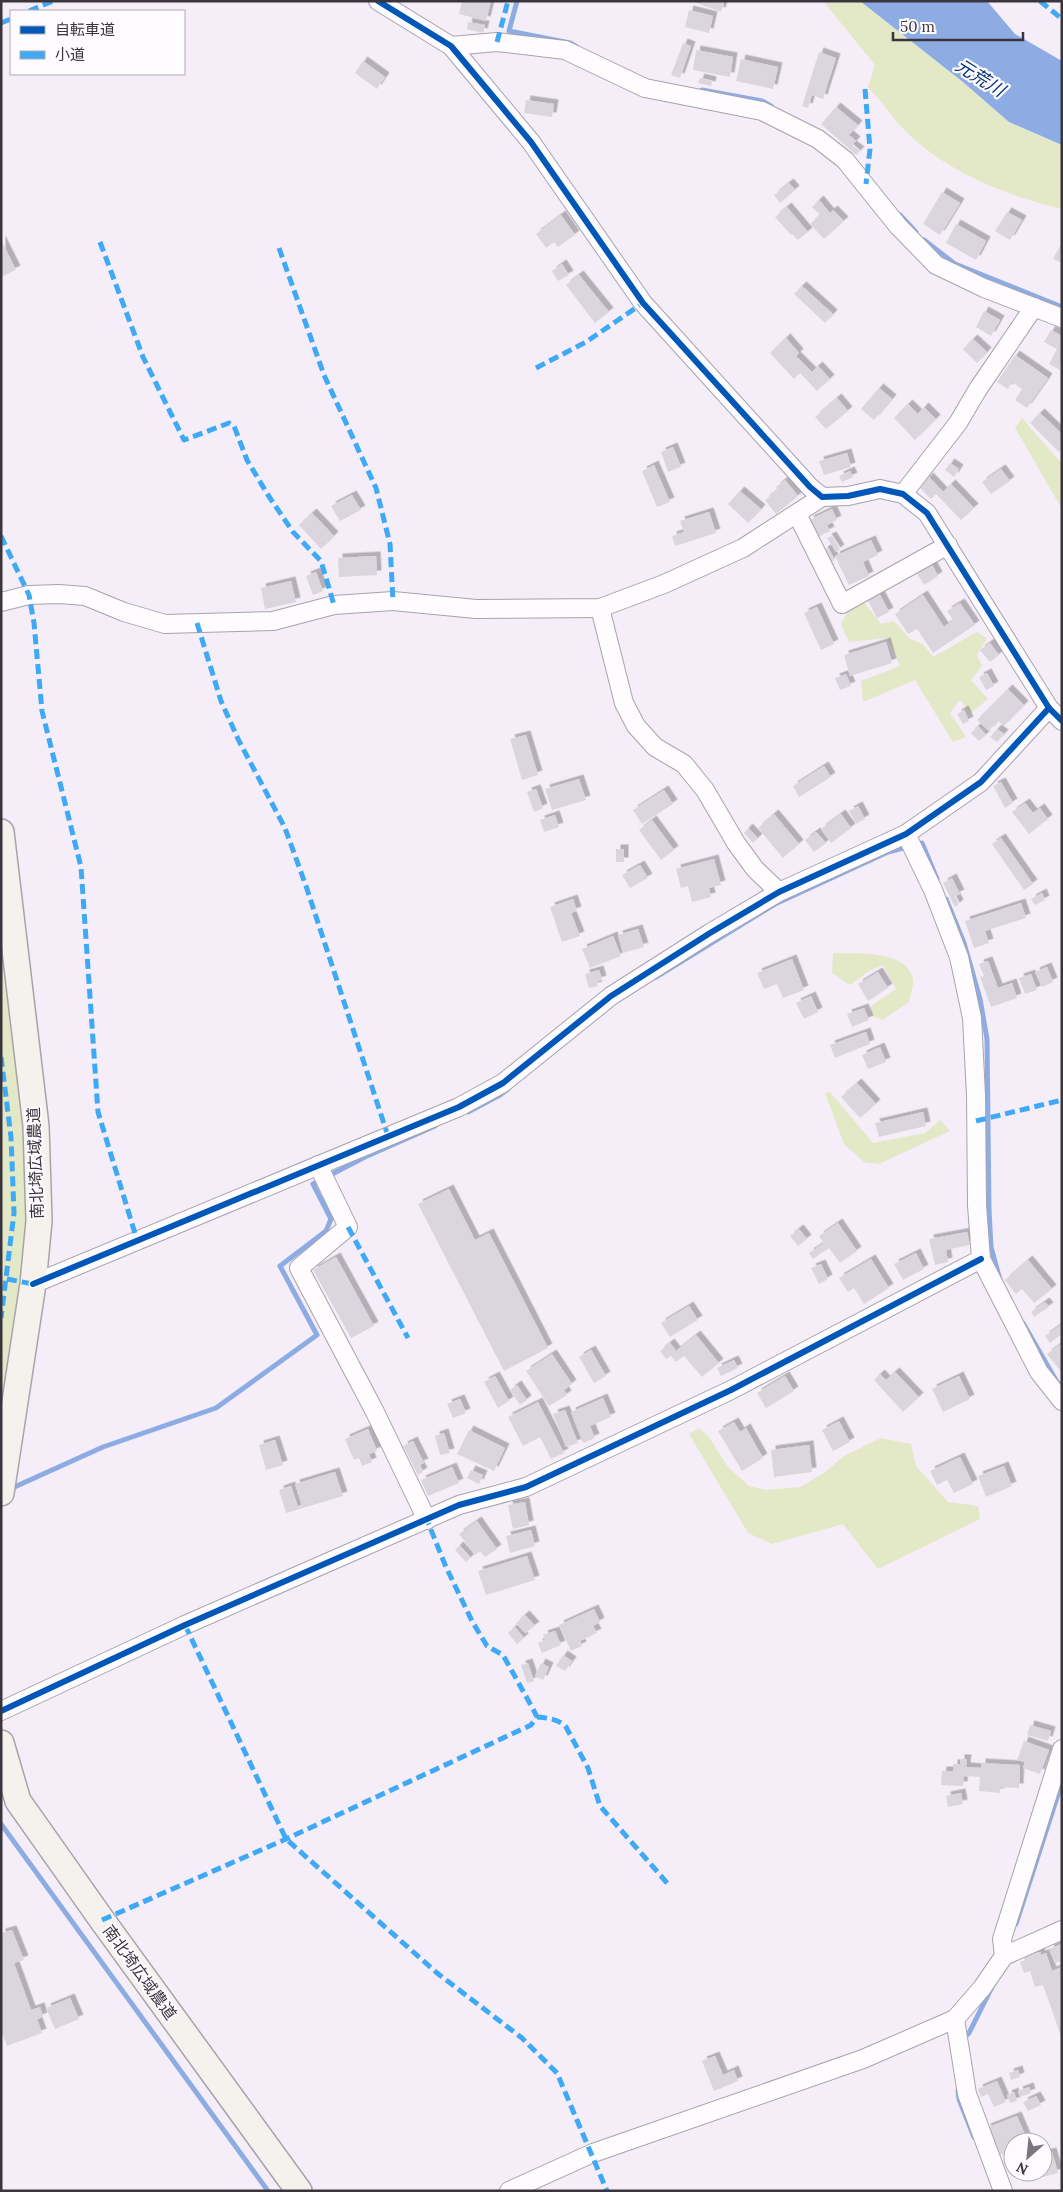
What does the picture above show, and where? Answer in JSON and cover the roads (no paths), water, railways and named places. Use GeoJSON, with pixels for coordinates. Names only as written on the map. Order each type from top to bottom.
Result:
{"type":"FeatureCollection","features":[{"type":"Feature","properties":{"kind":"street"},"geometry":{"type":"LineString","coordinates":[[378,1],[450,46],[531,142],[643,303],[822,497]]}},
{"type":"Feature","properties":{"kind":"street"},"geometry":{"type":"LineString","coordinates":[[450,46],[497,42],[566,50],[645,88],[762,111],[818,139],[845,160],[898,226],[936,265],[984,288],[1062,318]]}},
{"type":"Feature","properties":{"kind":"street"},"geometry":{"type":"LineString","coordinates":[[903,494],[958,423],[978,388],[1034,307]]}},
{"type":"Feature","properties":{"kind":"street"},"geometry":{"type":"LineString","coordinates":[[1,602],[29,595],[59,594],[86,596],[124,612],[165,624],[273,621],[334,605],[393,600],[476,609],[600,608],[664,584],[743,548],[822,497],[848,496],[880,489],[903,494],[927,513],[1049,708],[1062,721]]}},
{"type":"Feature","properties":{"kind":"street"},"geometry":{"type":"LineString","coordinates":[[797,514],[842,604],[948,545]]}},
{"type":"Feature","properties":{"kind":"street"},"geometry":{"type":"LineString","coordinates":[[600,608],[624,703],[636,726],[655,747],[684,764],[704,790],[736,844],[755,869],[779,892]]}},
{"type":"Feature","properties":{"kind":"street"},"geometry":{"type":"LineString","coordinates":[[33,1284],[459,1107],[503,1083],[611,996],[779,892],[906,834],[981,782],[1049,708]]}},
{"type":"Feature","properties":{"kind":"street","name":"南北埼広域農道"},"geometry":{"type":"LineString","coordinates":[[1,832],[36,1126],[39,1220],[33,1284],[1,1493]]}},
{"type":"Feature","properties":{"kind":"street"},"geometry":{"type":"LineString","coordinates":[[906,834],[933,890],[959,957],[972,1018],[976,1095],[977,1205],[981,1259],[1039,1372],[1062,1401]]}},
{"type":"Feature","properties":{"kind":"street"},"geometry":{"type":"LineString","coordinates":[[318,1165],[348,1227],[299,1268],[375,1412],[427,1520]]}},
{"type":"Feature","properties":{"kind":"street"},"geometry":{"type":"LineString","coordinates":[[1,1711],[185,1626],[459,1505],[526,1487],[731,1390],[981,1259]]}},
{"type":"Feature","properties":{"kind":"street","name":"南北埼広域農道"},"geometry":{"type":"LineString","coordinates":[[1,1743],[9,1803],[102,1920],[299,2191]]}},
{"type":"Feature","properties":{"kind":"street"},"geometry":{"type":"LineString","coordinates":[[1004,1956],[1002,1939],[1062,1749]]}},
{"type":"Feature","properties":{"kind":"street"},"geometry":{"type":"LineString","coordinates":[[509,2191],[593,2153],[863,2059],[955,2019],[982,1988],[1004,1956],[1062,1930]]}},
{"type":"Feature","properties":{"kind":"street"},"geometry":{"type":"LineString","coordinates":[[955,2019],[966,2094],[1003,2191]]}},
{"type":"Feature","properties":{"kind":"water","name":"元荒川"},"geometry":{"type":"Polygon","coordinates":[[[860,1],[987,1],[1015,34],[1062,61],[1062,145],[1009,122],[963,82],[860,1]]]}},
{"type":"Feature","properties":{"kind":"waterway"},"geometry":{"type":"LineString","coordinates":[[517,1],[509,31],[570,43],[577,47]]}},
{"type":"Feature","properties":{"kind":"waterway"},"geometry":{"type":"LineString","coordinates":[[702,90],[762,101],[771,106]]}},
{"type":"Feature","properties":{"kind":"waterway"},"geometry":{"type":"LineString","coordinates":[[900,215],[916,232]]}},
{"type":"Feature","properties":{"kind":"waterway"},"geometry":{"type":"LineString","coordinates":[[924,240],[955,264],[1062,307]]}},
{"type":"Feature","properties":{"kind":"waterway"},"geometry":{"type":"LineString","coordinates":[[916,844],[922,843],[937,879]]}},
{"type":"Feature","properties":{"kind":"waterway"},"geometry":{"type":"LineString","coordinates":[[656,977],[775,904],[888,852],[907,847]]}},
{"type":"Feature","properties":{"kind":"waterway"},"geometry":{"type":"LineString","coordinates":[[946,899],[964,943],[980,999],[987,1039],[989,1210],[991,1247],[1000,1280]]}},
{"type":"Feature","properties":{"kind":"waterway"},"geometry":{"type":"LineString","coordinates":[[468,1112],[508,1089]]}},
{"type":"Feature","properties":{"kind":"waterway"},"geometry":{"type":"LineString","coordinates":[[10,1489],[103,1447],[216,1408],[317,1335],[280,1266],[326,1231],[331,1219],[313,1184],[365,1157],[435,1126]]}},
{"type":"Feature","properties":{"kind":"waterway"},"geometry":{"type":"LineString","coordinates":[[1023,1323],[1057,1382],[1062,1386]]}},
{"type":"Feature","properties":{"kind":"waterway"},"geometry":{"type":"LineString","coordinates":[[1016,1924],[1062,1782]]}},
{"type":"Feature","properties":{"kind":"waterway"},"geometry":{"type":"LineString","coordinates":[[1,1824],[268,2191]]}},
{"type":"Feature","properties":{"kind":"waterway"},"geometry":{"type":"LineString","coordinates":[[963,2039],[969,2033],[994,1983]]}},
{"type":"Feature","properties":{"kind":"waterway"},"geometry":{"type":"LineString","coordinates":[[958,2091],[959,2099],[974,2137]]}}]}
